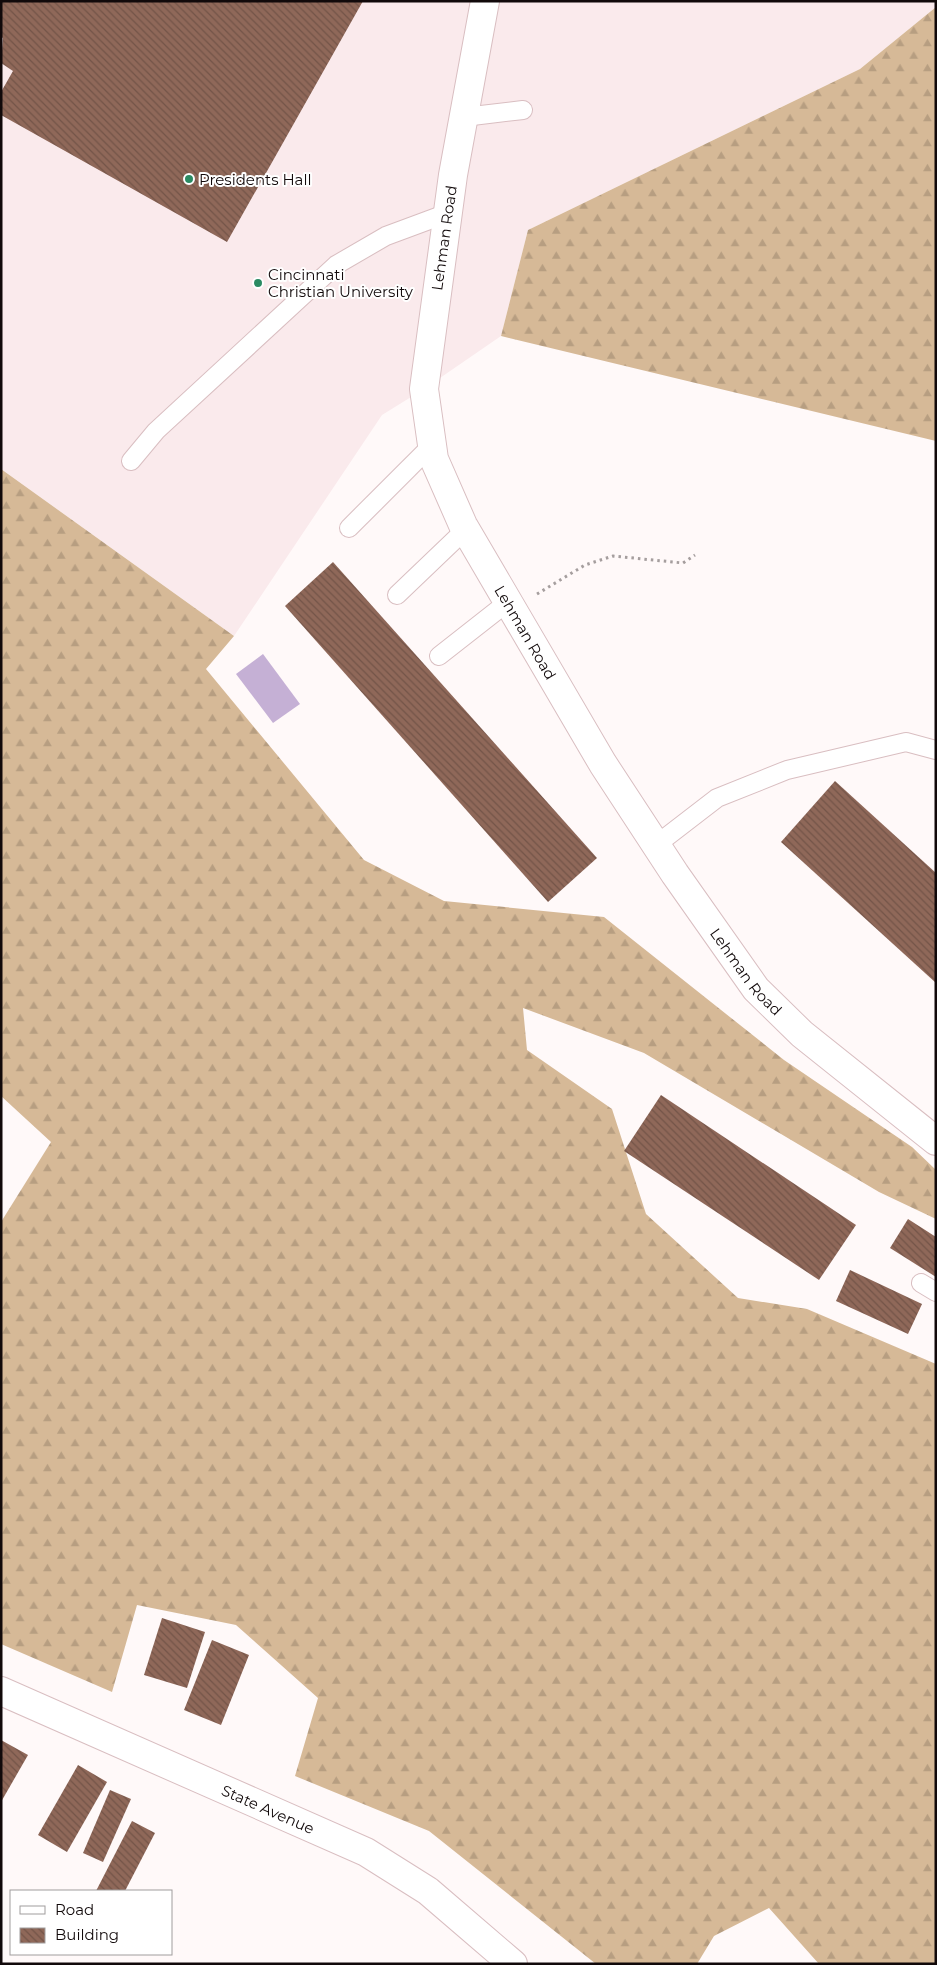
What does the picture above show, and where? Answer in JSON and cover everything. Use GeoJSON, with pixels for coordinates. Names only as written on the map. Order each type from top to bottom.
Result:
{"type":"FeatureCollection","features":[{"type":"Feature","properties":{"kind":"street","name":"Lehman Road"},"geometry":{"type":"LineString","coordinates":[[485,1],[448,213],[424,390],[434,459],[466,529],[603,764],[656,845],[756,989],[802,1034],[936,1141]]}},
{"type":"Feature","properties":{"kind":"street","name":"State Avenue"},"geometry":{"type":"LineString","coordinates":[[1,1691],[366,1852],[428,1891],[513,1964]]}},
{"type":"Feature","properties":{"kind":"lane"},"geometry":{"type":"LineString","coordinates":[[464,117],[523,110]]}},
{"type":"Feature","properties":{"kind":"lane"},"geometry":{"type":"LineString","coordinates":[[131,461],[156,431],[336,265],[386,236],[448,213]]}},
{"type":"Feature","properties":{"kind":"lane"},"geometry":{"type":"LineString","coordinates":[[349,528],[432,445]]}},
{"type":"Feature","properties":{"kind":"lane"},"geometry":{"type":"LineString","coordinates":[[397,595],[466,529]]}},
{"type":"Feature","properties":{"kind":"lane"},"geometry":{"type":"LineString","coordinates":[[439,656],[511,605]]}},
{"type":"Feature","properties":{"kind":"lane"},"geometry":{"type":"LineString","coordinates":[[656,845],[717,798],[787,770],[906,742],[936,750]]}},
{"type":"Feature","properties":{"kind":"path"},"geometry":{"type":"LineString","coordinates":[[511,605],[585,565],[613,556],[684,563],[694,555]]}},
{"type":"Feature","properties":{"kind":"shaded area","name":"Cincinnati Christian University"},"geometry":{"type":"Polygon","coordinates":[[[1,1],[936,1],[936,7],[860,69],[528,230],[501,336],[424,389],[382,415],[234,636],[1,469],[1,1]]]}},
{"type":"Feature","properties":{"kind":"shaded area"},"geometry":{"type":"Polygon","coordinates":[[[263,654],[300,704],[273,723],[236,674],[263,654]]]}},
{"type":"Feature","properties":{"kind":"green space"},"geometry":{"type":"Polygon","coordinates":[[[936,7],[936,441],[501,336],[528,230],[860,69],[936,7]]]}},
{"type":"Feature","properties":{"kind":"green space"},"geometry":{"type":"Polygon","coordinates":[[[1,469],[234,636],[206,669],[364,860],[444,901],[604,917],[784,1060],[912,1147],[936,1170],[936,1219],[879,1192],[644,1053],[523,1008],[527,1050],[612,1109],[646,1214],[738,1298],[807,1309],[936,1364],[936,1964],[819,1964],[769,1908],[714,1936],[697,1964],[596,1964],[429,1831],[295,1776],[318,1698],[236,1625],[137,1605],[112,1692],[1,1644],[1,1222],[51,1142],[1,1096],[1,469]]]}},
{"type":"Feature","properties":{"kind":"building","name":"Presidents Hall"},"geometry":{"type":"Polygon","coordinates":[[[1,1],[363,1],[227,242],[1,115],[1,92],[13,71],[1,63],[3,38],[1,37],[1,1]]]}},
{"type":"Feature","properties":{"kind":"building"},"geometry":{"type":"Polygon","coordinates":[[[333,562],[597,858],[548,902],[285,606],[333,562]]]}},
{"type":"Feature","properties":{"kind":"building"},"geometry":{"type":"Polygon","coordinates":[[[835,781],[936,873],[936,983],[781,842],[835,781]]]}},
{"type":"Feature","properties":{"kind":"building"},"geometry":{"type":"Polygon","coordinates":[[[661,1095],[856,1225],[819,1280],[624,1151],[661,1095]]]}},
{"type":"Feature","properties":{"kind":"building"},"geometry":{"type":"Polygon","coordinates":[[[908,1219],[936,1237],[936,1277],[890,1248],[908,1219]]]}},
{"type":"Feature","properties":{"kind":"building"},"geometry":{"type":"Polygon","coordinates":[[[850,1270],[922,1304],[908,1334],[836,1301],[850,1270]]]}},
{"type":"Feature","properties":{"kind":"building"},"geometry":{"type":"Polygon","coordinates":[[[162,1618],[205,1632],[187,1688],[144,1675],[162,1618]]]}},
{"type":"Feature","properties":{"kind":"building"},"geometry":{"type":"Polygon","coordinates":[[[212,1640],[249,1655],[221,1725],[184,1710],[212,1640]]]}},
{"type":"Feature","properties":{"kind":"building"},"geometry":{"type":"Polygon","coordinates":[[[1,1740],[28,1755],[1,1802],[1,1740]]]}},
{"type":"Feature","properties":{"kind":"building"},"geometry":{"type":"Polygon","coordinates":[[[78,1765],[107,1782],[67,1852],[38,1835],[78,1765]]]}},
{"type":"Feature","properties":{"kind":"building"},"geometry":{"type":"Polygon","coordinates":[[[110,1790],[131,1799],[103,1862],[83,1853],[110,1790]]]}},
{"type":"Feature","properties":{"kind":"building"},"geometry":{"type":"Polygon","coordinates":[[[132,1821],[155,1833],[126,1890],[97,1890],[132,1821]]]}},
{"type":"Feature","properties":{"kind":"place","name":"Presidents Hall"},"geometry":{"type":"Point","coordinates":[189,179]}},
{"type":"Feature","properties":{"kind":"place","name":"Cincinnati Christian University"},"geometry":{"type":"Point","coordinates":[258,283]}}]}
